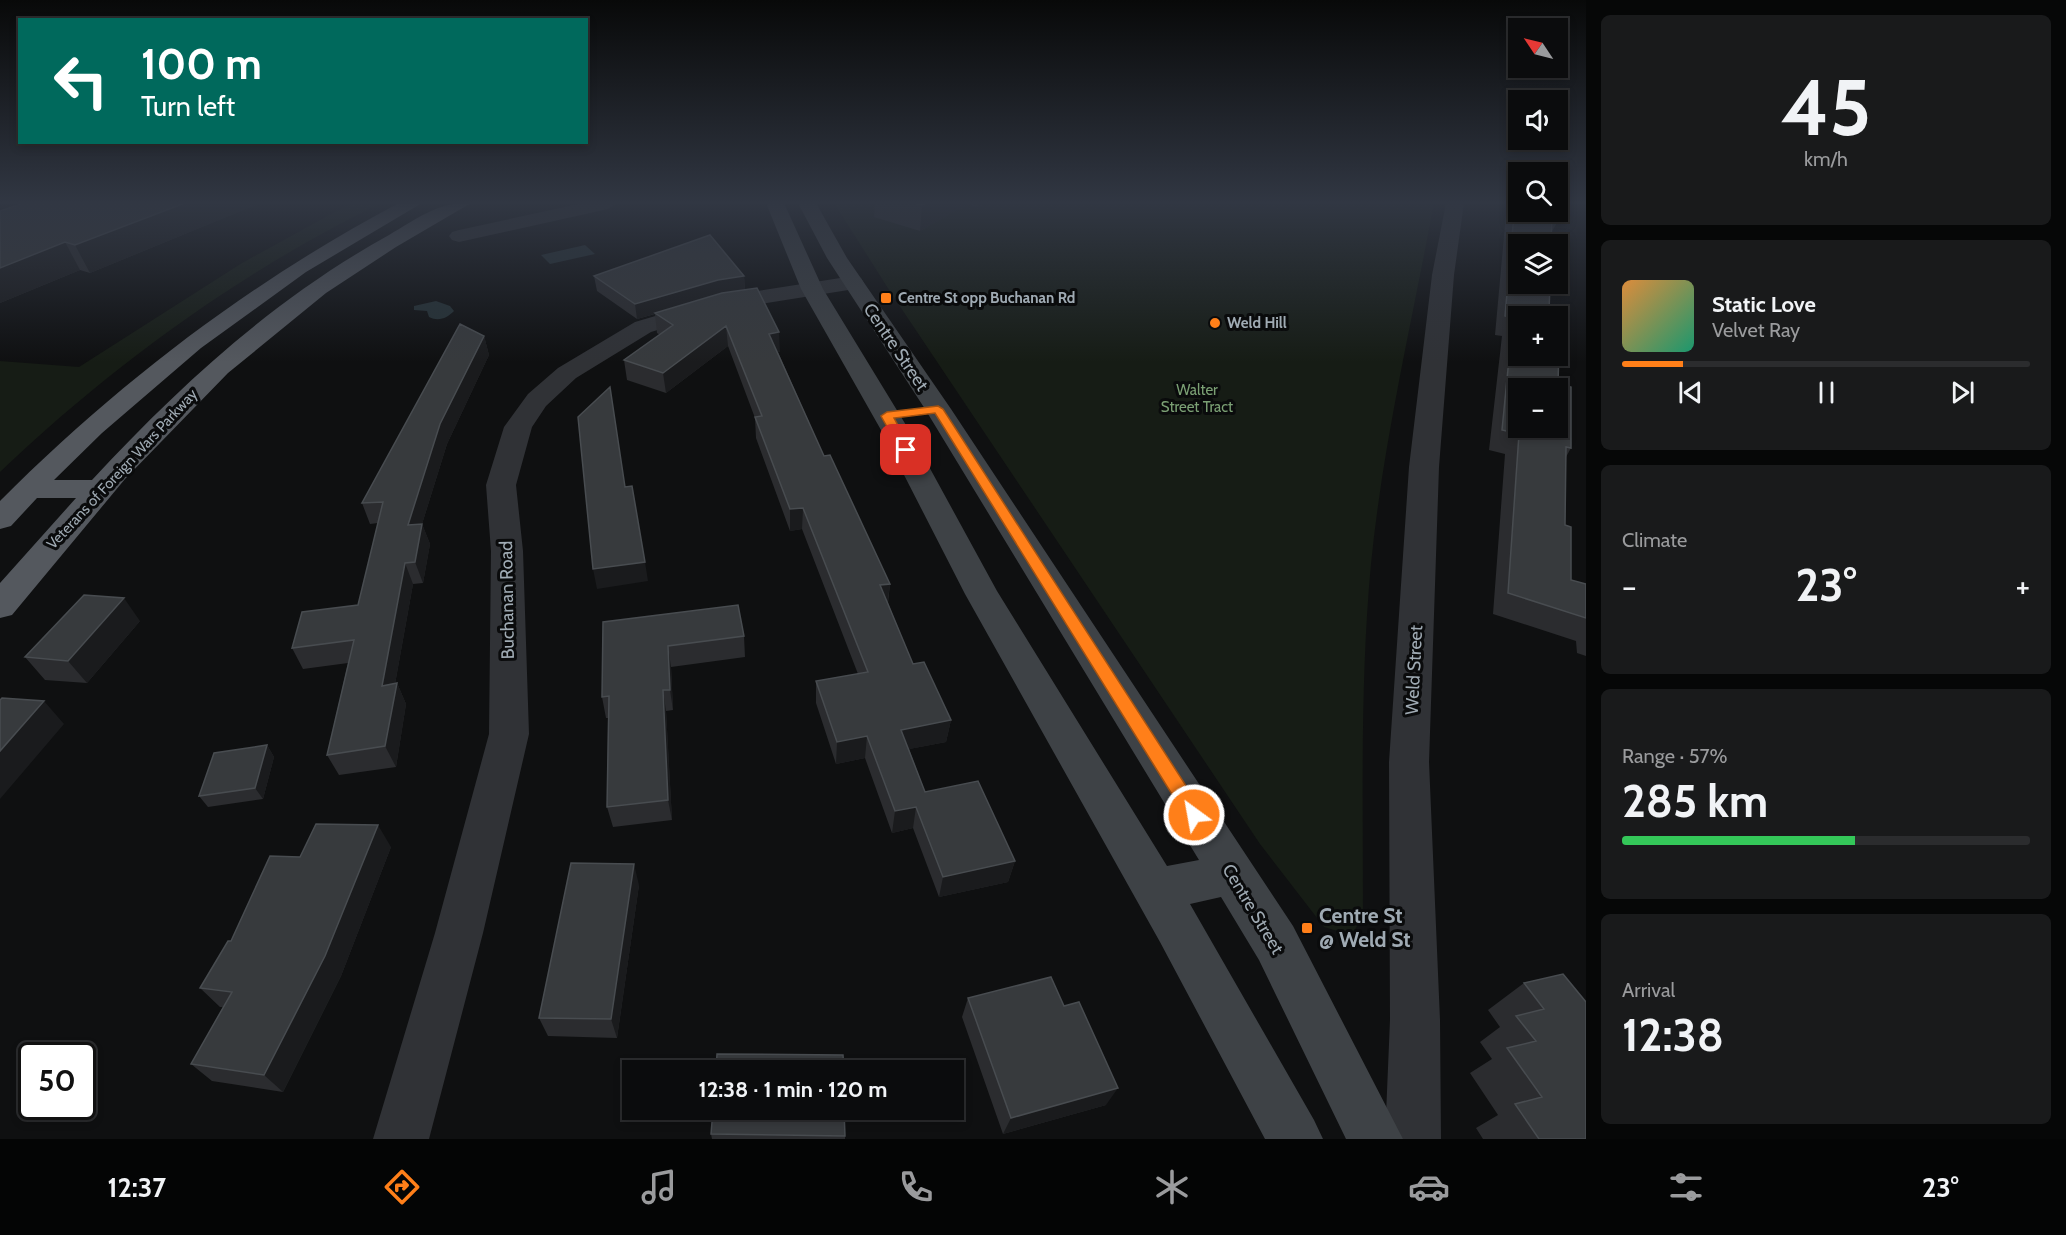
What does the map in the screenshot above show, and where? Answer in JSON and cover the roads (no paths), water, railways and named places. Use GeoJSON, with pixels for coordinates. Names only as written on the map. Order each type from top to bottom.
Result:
{"type":"FeatureCollection","features":[{"type":"Feature","properties":{"kind":"highway"},"geometry":{"type":"LineString","coordinates":[[0,519],[28,489],[136,388],[234,310],[317,256]]}},
{"type":"Feature","properties":{"kind":"highway","name":"Veterans of Foreign Wars Parkway"},"geometry":{"type":"LineString","coordinates":[[0,606],[100,489],[190,394],[284,315],[367,256]]}},
{"type":"Feature","properties":{"kind":"highway"},"geometry":{"type":"LineString","coordinates":[[28,489],[100,489]]}},
{"type":"Feature","properties":{"kind":"main road"},"geometry":{"type":"LineString","coordinates":[[798,256],[812,289],[887,416],[982,594],[1155,890],[1295,1139]]}},
{"type":"Feature","properties":{"kind":"main road","name":"Centre Street"},"geometry":{"type":"LineString","coordinates":[[838,256],[853,283],[938,409],[1276,943],[1375,1139]]}},
{"type":"Feature","properties":{"kind":"main road"},"geometry":{"type":"LineString","coordinates":[[887,416],[938,409]]}},
{"type":"Feature","properties":{"kind":"main road"},"geometry":{"type":"LineString","coordinates":[[1155,890],[1232,874]]}},
{"type":"Feature","properties":{"kind":"street","name":"Weld Street"},"geometry":{"type":"LineString","coordinates":[[1413,1139],[1415,1020],[1409,762],[1424,467],[1446,256]]}},
{"type":"Feature","properties":{"kind":"street","name":"Buchanan Road"},"geometry":{"type":"LineString","coordinates":[[401,1139],[459,933],[509,734],[507,551],[501,485],[518,427],[537,400],[567,373],[643,327],[720,304],[853,283]]}},
{"type":"Feature","properties":{"kind":"place","name":"Centre St opp Buchanan Rd"},"geometry":{"type":"Point","coordinates":[886,298]}},
{"type":"Feature","properties":{"kind":"place","name":"Weld Hill"},"geometry":{"type":"Point","coordinates":[1215,323]}},
{"type":"Feature","properties":{"kind":"place","name":"Centre St @ Weld St"},"geometry":{"type":"Point","coordinates":[1307,928]}},
{"type":"Feature","properties":{"kind":"park label","name":"Walter Street Tract"},"geometry":{"type":"Point","coordinates":[1197,398]}}]}
